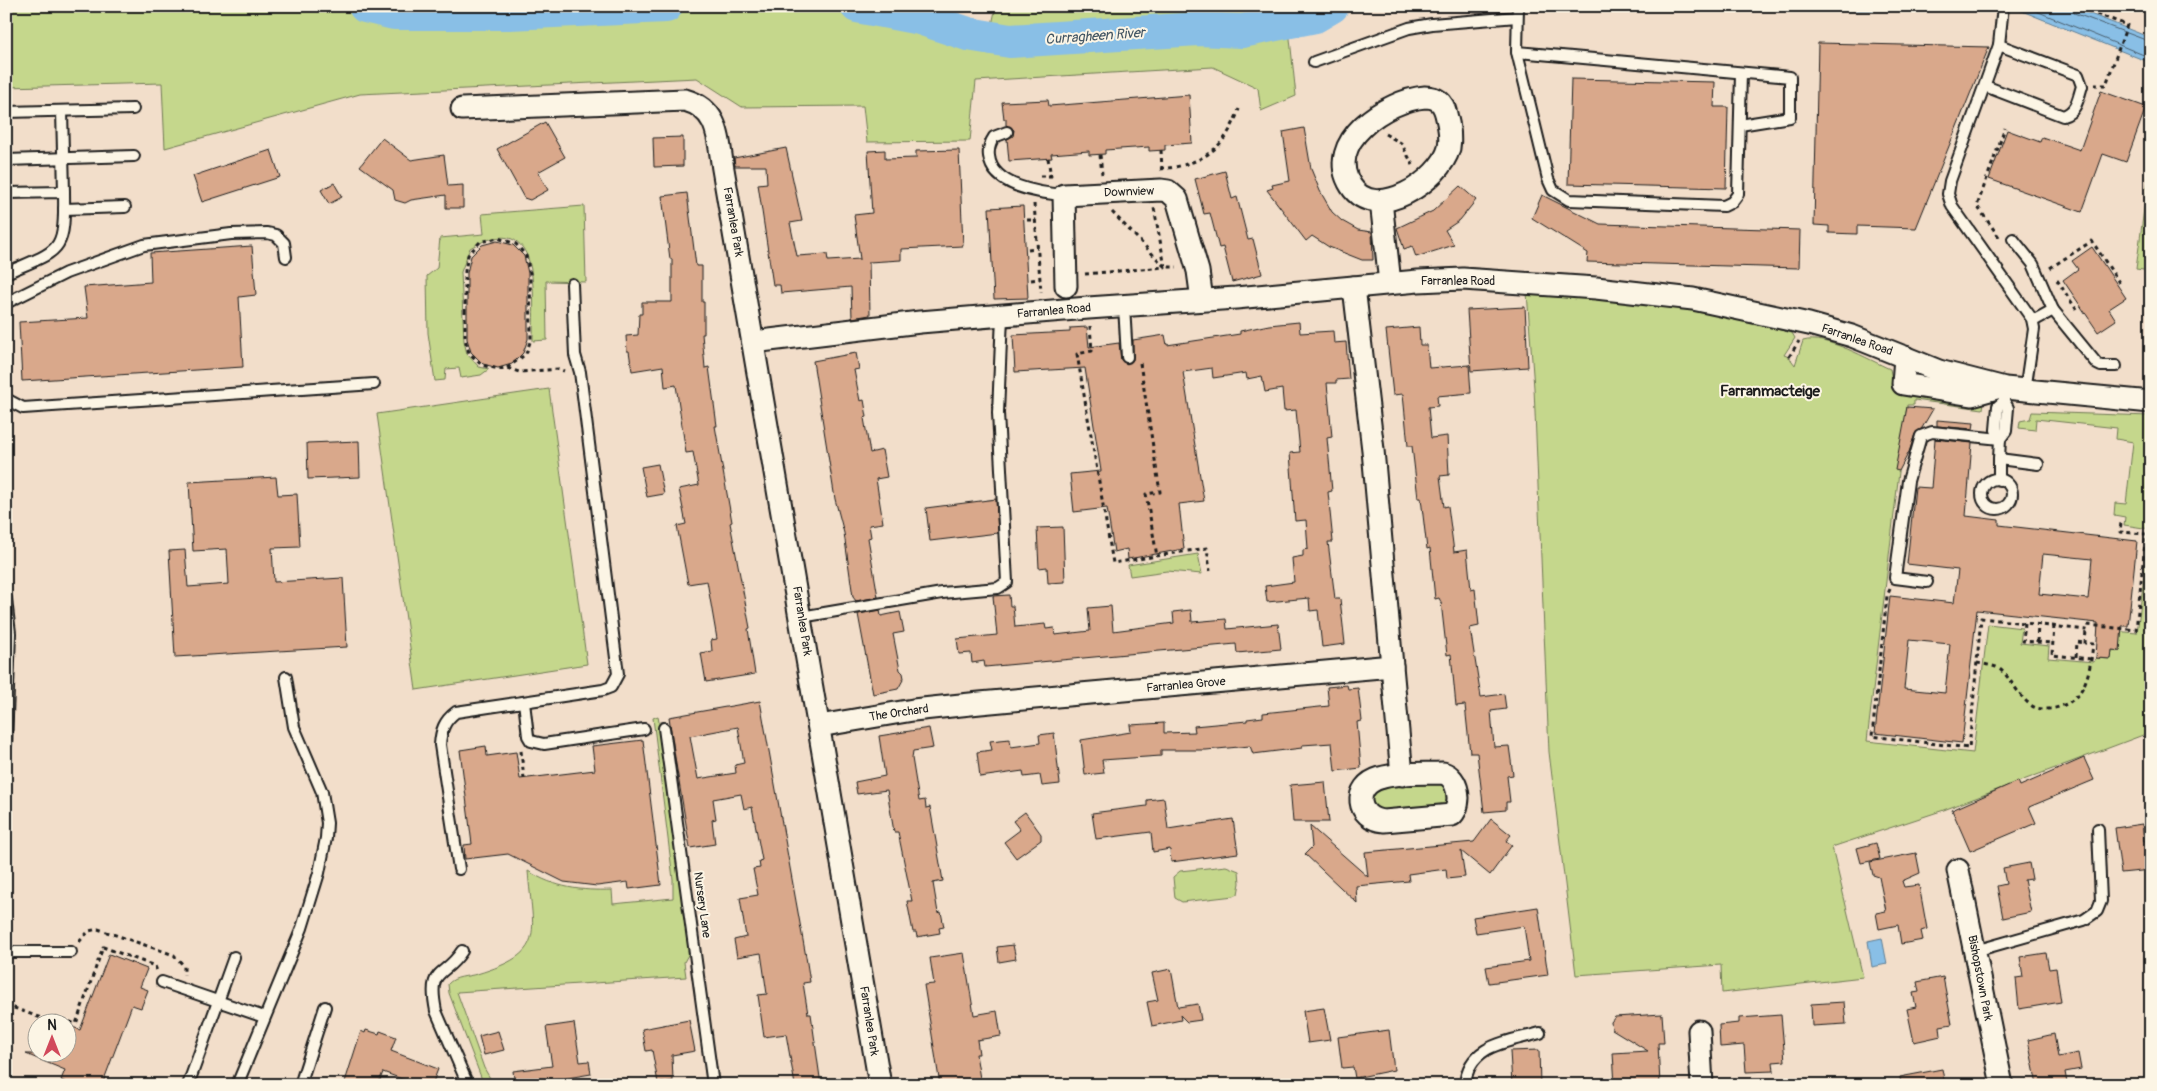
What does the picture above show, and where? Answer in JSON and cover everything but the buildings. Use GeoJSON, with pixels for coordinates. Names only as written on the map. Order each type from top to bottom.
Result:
{"type":"FeatureCollection","features":[{"type":"Feature","properties":{"kind":"street"},"geometry":{"type":"LineString","coordinates":[[1431,97],[1442,104],[1449,126],[1448,148],[1438,168],[1422,184],[1410,192],[1381,201],[1368,198],[1354,191],[1345,174],[1344,164],[1350,142],[1361,129],[1373,120],[1384,112],[1417,98],[1431,97]]}},
{"type":"Feature","properties":{"kind":"street","name":"Farranlea Park"},"geometry":{"type":"LineString","coordinates":[[462,109],[685,100],[697,103],[712,118],[722,158],[880,1085]]}},
{"type":"Feature","properties":{"kind":"street"},"geometry":{"type":"LineString","coordinates":[[1058,188],[1066,281]]}},
{"type":"Feature","properties":{"kind":"street","name":"Downview"},"geometry":{"type":"LineString","coordinates":[[1058,188],[1104,193],[1168,191],[1177,199],[1196,266],[1202,300]]}},
{"type":"Feature","properties":{"kind":"street"},"geometry":{"type":"LineString","coordinates":[[1381,201],[1390,283]]}},
{"type":"Feature","properties":{"kind":"street","name":"Farranlea Road"},"geometry":{"type":"LineString","coordinates":[[753,342],[920,322],[1390,283],[1463,279],[1518,282],[1693,299],[1792,319],[1852,336],[1939,371],[2008,392],[2151,402]]}},
{"type":"Feature","properties":{"kind":"street"},"geometry":{"type":"LineString","coordinates":[[1354,287],[1373,450],[1402,775]]}},
{"type":"Feature","properties":{"kind":"street","name":"Farranlea Grove"},"geometry":{"type":"LineString","coordinates":[[980,703],[1392,666]]}},
{"type":"Feature","properties":{"kind":"street","name":"The Orchard"},"geometry":{"type":"LineString","coordinates":[[819,726],[913,710],[980,703]]}},
{"type":"Feature","properties":{"kind":"street","name":"Bishopstown Park"},"geometry":{"type":"LineString","coordinates":[[1958,870],[2002,1085]]}},
{"type":"Feature","properties":{"kind":"street"},"geometry":{"type":"LineString","coordinates":[[1699,1031],[1702,1085]]}},
{"type":"Feature","properties":{"kind":"lane"},"geometry":{"type":"LineString","coordinates":[[1999,480],[2000,439],[1996,430],[1998,406],[2008,392],[2033,338],[2033,321],[1952,206],[1948,194],[1950,181],[1999,45],[2003,6]]}},
{"type":"Feature","properties":{"kind":"lane"},"geometry":{"type":"LineString","coordinates":[[1314,62],[1410,28],[1517,12],[1517,52],[1548,179],[1553,190],[1569,200],[1724,206],[1732,202],[1738,194],[1742,73]]}},
{"type":"Feature","properties":{"kind":"lane"},"geometry":{"type":"LineString","coordinates":[[1985,86],[2063,116],[2070,114],[2074,109],[2082,86],[2078,75],[1999,45]]}},
{"type":"Feature","properties":{"kind":"lane"},"geometry":{"type":"LineString","coordinates":[[1517,52],[1790,78],[1790,117],[1740,126]]}},
{"type":"Feature","properties":{"kind":"lane"},"geometry":{"type":"LineString","coordinates":[[6,112],[133,109]]}},
{"type":"Feature","properties":{"kind":"lane"},"geometry":{"type":"LineString","coordinates":[[6,273],[49,255],[56,249],[64,231],[62,111]]}},
{"type":"Feature","properties":{"kind":"lane"},"geometry":{"type":"LineString","coordinates":[[1007,132],[998,135],[990,144],[988,154],[992,169],[997,174],[1013,182],[1058,188]]}},
{"type":"Feature","properties":{"kind":"lane"},"geometry":{"type":"LineString","coordinates":[[6,160],[134,156]]}},
{"type":"Feature","properties":{"kind":"lane"},"geometry":{"type":"LineString","coordinates":[[6,193],[64,192]]}},
{"type":"Feature","properties":{"kind":"lane"},"geometry":{"type":"LineString","coordinates":[[64,209],[125,207]]}},
{"type":"Feature","properties":{"kind":"lane"},"geometry":{"type":"LineString","coordinates":[[6,303],[66,273],[144,245],[231,234],[267,233],[276,235],[284,243],[286,257]]}},
{"type":"Feature","properties":{"kind":"lane"},"geometry":{"type":"LineString","coordinates":[[2013,239],[2033,264],[2053,310],[2097,364],[2101,366],[2116,366]]}},
{"type":"Feature","properties":{"kind":"lane"},"geometry":{"type":"LineString","coordinates":[[459,869],[441,754],[441,735],[444,724],[456,712],[603,690],[611,687],[618,674],[582,391],[575,355],[572,284]]}},
{"type":"Feature","properties":{"kind":"lane"},"geometry":{"type":"LineString","coordinates":[[1124,306],[1127,356]]}},
{"type":"Feature","properties":{"kind":"lane"},"geometry":{"type":"LineString","coordinates":[[2033,321],[2053,310]]}},
{"type":"Feature","properties":{"kind":"lane"},"geometry":{"type":"LineString","coordinates":[[801,617],[942,593],[998,588],[1007,582],[998,413],[1002,316]]}},
{"type":"Feature","properties":{"kind":"lane"},"geometry":{"type":"LineString","coordinates":[[6,399],[23,408],[374,384]]}},
{"type":"Feature","properties":{"kind":"lane"},"geometry":{"type":"LineString","coordinates":[[1927,582],[1895,578],[1908,481],[1921,436],[1932,432],[2000,439]]}},
{"type":"Feature","properties":{"kind":"lane"},"geometry":{"type":"LineString","coordinates":[[2000,459],[2038,464]]}},
{"type":"Feature","properties":{"kind":"lane"},"geometry":{"type":"LineString","coordinates":[[6,599],[10,633],[6,744]]}},
{"type":"Feature","properties":{"kind":"lane"},"geometry":{"type":"LineString","coordinates":[[237,1085],[302,928],[319,873],[327,823],[317,776],[294,727],[286,677]]}},
{"type":"Feature","properties":{"kind":"lane"},"geometry":{"type":"LineString","coordinates":[[524,702],[528,736],[535,742],[544,744],[644,729]]}},
{"type":"Feature","properties":{"kind":"lane","name":"Nursery Lane"},"geometry":{"type":"LineString","coordinates":[[664,728],[713,1085]]}},
{"type":"Feature","properties":{"kind":"lane"},"geometry":{"type":"LineString","coordinates":[[1975,951],[2084,920],[2097,910],[2102,892],[2098,829]]}},
{"type":"Feature","properties":{"kind":"lane"},"geometry":{"type":"LineString","coordinates":[[462,951],[453,962],[439,972],[434,988],[434,1000],[436,1011],[468,1085]]}},
{"type":"Feature","properties":{"kind":"lane"},"geometry":{"type":"LineString","coordinates":[[6,952],[71,952]]}},
{"type":"Feature","properties":{"kind":"lane"},"geometry":{"type":"LineString","coordinates":[[188,1085],[234,957]]}},
{"type":"Feature","properties":{"kind":"lane"},"geometry":{"type":"LineString","coordinates":[[162,982],[264,1017]]}},
{"type":"Feature","properties":{"kind":"lane"},"geometry":{"type":"LineString","coordinates":[[300,1085],[325,1007]]}},
{"type":"Feature","properties":{"kind":"lane"},"geometry":{"type":"LineString","coordinates":[[1464,1085],[1471,1061],[1483,1051],[1498,1044],[1540,1033]]}},
{"type":"Feature","properties":{"kind":"path"},"geometry":{"type":"LineString","coordinates":[[2074,6],[2127,25],[2106,85],[2082,86]]}},
{"type":"Feature","properties":{"kind":"path"},"geometry":{"type":"LineString","coordinates":[[1154,169],[1187,166],[1212,153],[1229,130],[1239,109]]}},
{"type":"Feature","properties":{"kind":"path"},"geometry":{"type":"LineString","coordinates":[[1373,120],[1381,133],[1392,136],[1401,142],[1422,184]]}},
{"type":"Feature","properties":{"kind":"path"},"geometry":{"type":"LineString","coordinates":[[1048,158],[1050,176],[1058,188]]}},
{"type":"Feature","properties":{"kind":"path"},"geometry":{"type":"LineString","coordinates":[[1093,173],[1110,172]]}},
{"type":"Feature","properties":{"kind":"path"},"geometry":{"type":"LineString","coordinates":[[1035,176],[1050,176]]}},
{"type":"Feature","properties":{"kind":"path"},"geometry":{"type":"LineString","coordinates":[[1050,176],[1058,188]]}},
{"type":"Feature","properties":{"kind":"path"},"geometry":{"type":"LineString","coordinates":[[1161,190],[1153,201],[1166,267]]}},
{"type":"Feature","properties":{"kind":"path"},"geometry":{"type":"LineString","coordinates":[[1104,193],[1104,204],[1166,267]]}},
{"type":"Feature","properties":{"kind":"path"},"geometry":{"type":"LineString","coordinates":[[1027,200],[1035,205],[1041,294]]}},
{"type":"Feature","properties":{"kind":"path"},"geometry":{"type":"LineString","coordinates":[[1027,220],[1036,220]]}},
{"type":"Feature","properties":{"kind":"path"},"geometry":{"type":"LineString","coordinates":[[507,368],[526,354],[530,339],[530,273],[526,256],[516,244],[498,238],[480,242],[468,255],[465,271],[466,339],[469,353],[482,365],[498,370],[507,368],[519,372],[559,369],[568,375]]}},
{"type":"Feature","properties":{"kind":"path"},"geometry":{"type":"LineString","coordinates":[[2050,269],[2092,241],[2120,284]]}},
{"type":"Feature","properties":{"kind":"path"},"geometry":{"type":"LineString","coordinates":[[1028,249],[1038,248]]}},
{"type":"Feature","properties":{"kind":"path"},"geometry":{"type":"LineString","coordinates":[[1066,281],[1166,267],[1196,266]]}},
{"type":"Feature","properties":{"kind":"path"},"geometry":{"type":"LineString","coordinates":[[1031,280],[1040,278]]}},
{"type":"Feature","properties":{"kind":"path"},"geometry":{"type":"LineString","coordinates":[[1081,325],[1090,325],[1092,352],[1077,354],[1113,563],[1207,548],[1210,571]]}},
{"type":"Feature","properties":{"kind":"path"},"geometry":{"type":"LineString","coordinates":[[1138,354],[1160,492],[1146,494],[1157,556]]}},
{"type":"Feature","properties":{"kind":"path"},"geometry":{"type":"LineString","coordinates":[[2085,643],[2087,624],[2136,630],[2146,534],[2120,532],[2121,522]]}},
{"type":"Feature","properties":{"kind":"path"},"geometry":{"type":"LineString","coordinates":[[1895,578],[1887,596],[1872,736],[1969,748],[1981,618],[2086,630]]}},
{"type":"Feature","properties":{"kind":"path"},"geometry":{"type":"LineString","coordinates":[[2025,623],[2023,641],[2053,644]]}},
{"type":"Feature","properties":{"kind":"path"},"geometry":{"type":"LineString","coordinates":[[2037,642],[2038,625]]}},
{"type":"Feature","properties":{"kind":"path"},"geometry":{"type":"LineString","coordinates":[[2054,626],[2052,655],[2091,659]]}},
{"type":"Feature","properties":{"kind":"path"},"geometry":{"type":"LineString","coordinates":[[1977,663],[1998,668],[2022,697],[2036,708],[2054,709],[2070,704],[2080,694],[2089,676],[2093,644],[2077,642],[2076,657]]}},
{"type":"Feature","properties":{"kind":"path"},"geometry":{"type":"LineString","coordinates":[[521,748],[524,779]]}},
{"type":"Feature","properties":{"kind":"path"},"geometry":{"type":"LineString","coordinates":[[71,952],[85,934],[98,929],[174,955],[184,966],[184,977],[180,988]]}},
{"type":"Feature","properties":{"kind":"path"},"geometry":{"type":"LineString","coordinates":[[6,1005],[52,1022],[54,1016],[76,1024],[103,947],[155,966],[162,982]]}},
{"type":"Feature","properties":{"kind":"green space"},"geometry":{"type":"Polygon","coordinates":[[[6,6],[921,6],[992,25],[996,6],[1179,9],[1198,6],[1311,6],[1289,29],[1296,96],[1261,111],[1258,88],[1213,67],[976,81],[970,141],[867,142],[863,106],[742,107],[697,78],[360,94],[165,148],[162,83],[6,87],[6,6]]]}},
{"type":"Feature","properties":{"kind":"green space"},"geometry":{"type":"Polygon","coordinates":[[[2151,164],[2151,271],[2136,269],[2151,164]]]}},
{"type":"Feature","properties":{"kind":"green space"},"geometry":{"type":"Polygon","coordinates":[[[584,206],[586,282],[546,281],[547,340],[533,341],[533,281],[529,262],[522,247],[511,239],[494,238],[470,248],[461,272],[464,341],[467,354],[479,367],[489,369],[481,375],[461,378],[459,368],[446,369],[445,380],[435,381],[428,333],[427,276],[437,268],[440,238],[484,234],[482,214],[584,206]]]}},
{"type":"Feature","properties":{"kind":"green space"},"geometry":{"type":"Polygon","coordinates":[[[1527,292],[1692,307],[1792,333],[1795,338],[1784,355],[1789,357],[1795,365],[1803,341],[1823,341],[1847,349],[1890,369],[1894,390],[1984,402],[1983,409],[1914,400],[1914,405],[1907,405],[1867,741],[1973,753],[1988,624],[2022,628],[2020,643],[2049,646],[2048,658],[2094,662],[2096,658],[2111,659],[2112,650],[2120,651],[2114,631],[2137,633],[2150,529],[2124,525],[2125,517],[2114,515],[2115,503],[2126,504],[2133,442],[2116,439],[2117,428],[2036,419],[2035,430],[2019,428],[2020,421],[2030,419],[2032,412],[2151,416],[2151,732],[1941,811],[1832,847],[1863,977],[1722,993],[1721,965],[1576,975],[1549,752],[1534,388],[1527,292]]]}},
{"type":"Feature","properties":{"kind":"green space"},"geometry":{"type":"Polygon","coordinates":[[[549,389],[587,664],[416,690],[377,414],[549,389]]]}},
{"type":"Feature","properties":{"kind":"green space"},"geometry":{"type":"Polygon","coordinates":[[[1198,554],[1202,574],[1167,571],[1130,576],[1128,565],[1198,554]]]}},
{"type":"Feature","properties":{"kind":"green space"},"geometry":{"type":"Polygon","coordinates":[[[658,716],[678,848],[689,953],[684,962],[686,977],[457,992],[484,1068],[494,1085],[484,1085],[449,993],[448,984],[458,978],[499,966],[515,958],[525,949],[531,939],[533,926],[528,871],[558,885],[579,889],[612,890],[613,904],[673,898],[673,879],[653,718],[658,716]]]}},
{"type":"Feature","properties":{"kind":"green space"},"geometry":{"type":"Polygon","coordinates":[[[1439,782],[1446,787],[1446,807],[1382,815],[1371,807],[1368,795],[1385,785],[1439,782]]]}},
{"type":"Feature","properties":{"kind":"green space"},"geometry":{"type":"Polygon","coordinates":[[[1226,866],[1239,871],[1240,883],[1238,894],[1182,902],[1175,898],[1173,877],[1180,871],[1226,866]]]}},
{"type":"Feature","properties":{"kind":"water"},"geometry":{"type":"Polygon","coordinates":[[[1713,6],[1943,6],[1828,11],[1713,6]]]}},
{"type":"Feature","properties":{"kind":"water"},"geometry":{"type":"Polygon","coordinates":[[[2002,6],[2070,6],[2151,38],[2151,63],[2017,9],[2002,6]]]}},
{"type":"Feature","properties":{"kind":"water"},"geometry":{"type":"Polygon","coordinates":[[[1882,938],[1887,964],[1872,967],[1868,941],[1882,938]]]}},
{"type":"Feature","properties":{"kind":"waterway","name":"Curragheen River"},"geometry":{"type":"LineString","coordinates":[[365,6],[394,13],[509,13],[666,6]]}},
{"type":"Feature","properties":{"kind":"waterway","name":"Curragheen River"},"geometry":{"type":"LineString","coordinates":[[857,6],[920,18],[968,34],[1010,41],[1198,29],[1242,31],[1315,16],[1332,6]]}},
{"type":"Feature","properties":{"kind":"district","name":"Farranmacteige"},"geometry":{"type":"Point","coordinates":[1770,391]}}]}
